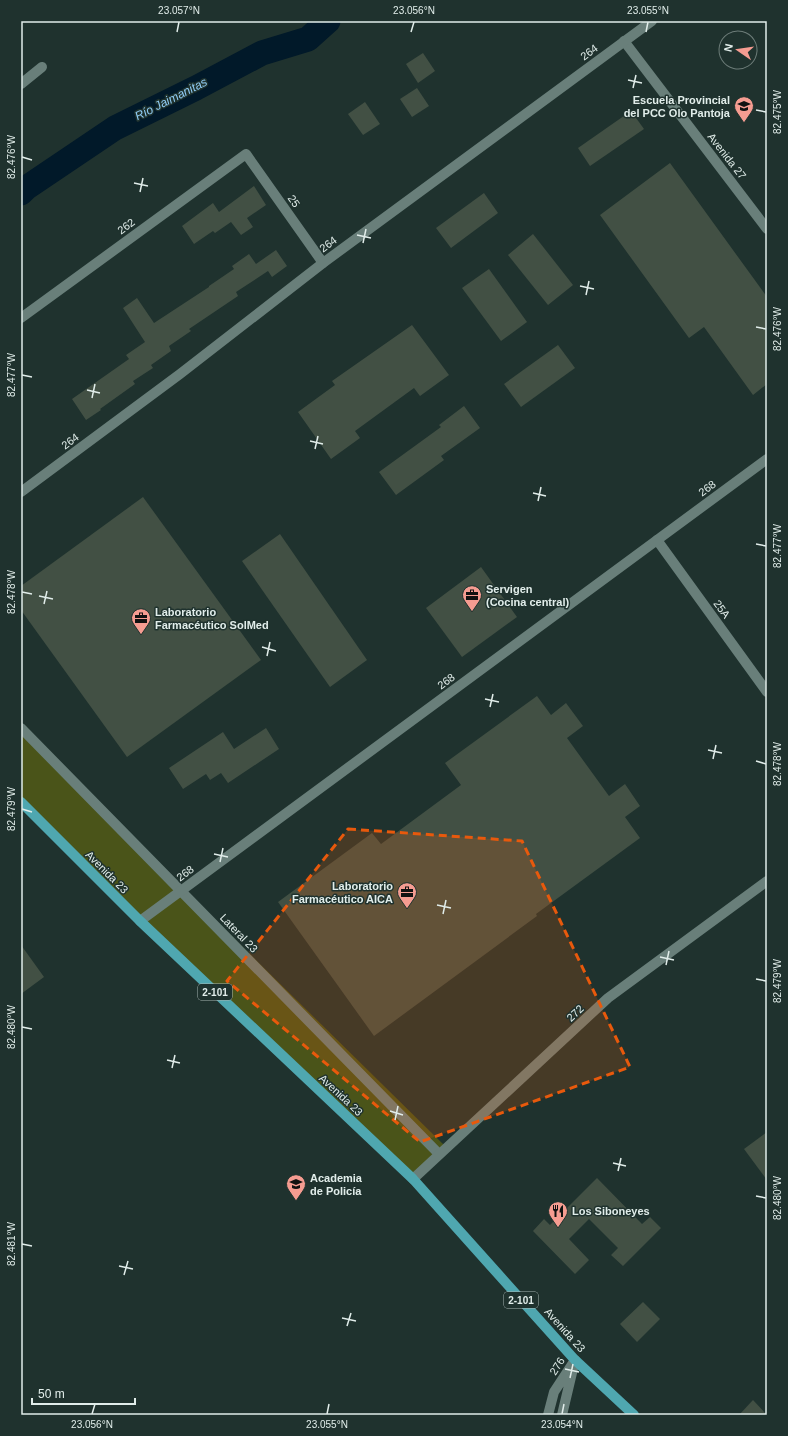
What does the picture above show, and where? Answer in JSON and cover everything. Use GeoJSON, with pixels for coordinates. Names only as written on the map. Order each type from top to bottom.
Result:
{"type":"FeatureCollection","features":[{"type":"Feature","properties":{"kind":"main road","name":"Avenida 23"},"geometry":{"type":"LineString","coordinates":[[21,802],[140,921],[413,1179],[575,1360],[634,1415]]}},
{"type":"Feature","properties":{"kind":"street","name":"264"},"geometry":{"type":"LineString","coordinates":[[21,492],[180,374],[323,263],[652,21]]}},
{"type":"Feature","properties":{"kind":"street","name":"Avenida 27"},"geometry":{"type":"LineString","coordinates":[[624,41],[767,228]]}},
{"type":"Feature","properties":{"kind":"street"},"geometry":{"type":"LineString","coordinates":[[21,84],[42,67]]}},
{"type":"Feature","properties":{"kind":"street","name":"25"},"geometry":{"type":"LineString","coordinates":[[246,154],[323,263]]}},
{"type":"Feature","properties":{"kind":"street","name":"262"},"geometry":{"type":"LineString","coordinates":[[21,318],[246,154]]}},
{"type":"Feature","properties":{"kind":"street","name":"268"},"geometry":{"type":"LineString","coordinates":[[140,921],[767,459]]}},
{"type":"Feature","properties":{"kind":"street","name":"25A"},"geometry":{"type":"LineString","coordinates":[[657,540],[767,692]]}},
{"type":"Feature","properties":{"kind":"street","name":"Lateral 23"},"geometry":{"type":"LineString","coordinates":[[21,728],[439,1154]]}},
{"type":"Feature","properties":{"kind":"street","name":"272"},"geometry":{"type":"LineString","coordinates":[[413,1179],[608,998],[767,881]]}},
{"type":"Feature","properties":{"kind":"street","name":"276"},"geometry":{"type":"LineString","coordinates":[[548,1415],[554,1392],[575,1360]]}},
{"type":"Feature","properties":{"kind":"street","name":"276"},"geometry":{"type":"LineString","coordinates":[[562,1415],[575,1360]]}},
{"type":"Feature","properties":{"kind":"highlighted area"},"geometry":{"type":"Polygon","coordinates":[[[348,829],[522,841],[630,1067],[420,1142],[227,981],[348,829]]]}},
{"type":"Feature","properties":{"kind":"green space"},"geometry":{"type":"Polygon","coordinates":[[[21,729],[444,1145],[413,1179],[144,919],[21,797],[21,729]]]}},
{"type":"Feature","properties":{"kind":"building"},"geometry":{"type":"Polygon","coordinates":[[[423,53],[435,71],[418,83],[406,64],[423,53]]]}},
{"type":"Feature","properties":{"kind":"building"},"geometry":{"type":"Polygon","coordinates":[[[417,88],[429,106],[412,117],[400,99],[417,88]]]}},
{"type":"Feature","properties":{"kind":"building"},"geometry":{"type":"Polygon","coordinates":[[[365,102],[380,124],[363,135],[348,114],[365,102]]]}},
{"type":"Feature","properties":{"kind":"building"},"geometry":{"type":"Polygon","coordinates":[[[631,111],[644,129],[590,166],[578,148],[631,111]]]}},
{"type":"Feature","properties":{"kind":"building"},"geometry":{"type":"Polygon","coordinates":[[[670,163],[767,297],[767,384],[753,395],[704,327],[689,338],[600,215],[670,163]]]}},
{"type":"Feature","properties":{"kind":"building"},"geometry":{"type":"Polygon","coordinates":[[[254,186],[266,205],[247,218],[253,227],[241,235],[231,222],[215,233],[213,231],[194,244],[182,226],[213,203],[219,212],[254,186]]]}},
{"type":"Feature","properties":{"kind":"building"},"geometry":{"type":"Polygon","coordinates":[[[484,193],[498,213],[451,248],[436,228],[484,193]]]}},
{"type":"Feature","properties":{"kind":"building"},"geometry":{"type":"Polygon","coordinates":[[[533,234],[573,285],[548,305],[508,255],[533,234]]]}},
{"type":"Feature","properties":{"kind":"building"},"geometry":{"type":"Polygon","coordinates":[[[276,250],[287,266],[272,277],[268,271],[236,292],[238,296],[189,329],[191,331],[169,346],[171,351],[151,365],[153,368],[133,381],[135,384],[86,420],[72,399],[129,359],[126,355],[145,342],[123,308],[137,298],[154,323],[234,269],[232,266],[249,254],[256,264],[276,250]]]}},
{"type":"Feature","properties":{"kind":"building"},"geometry":{"type":"Polygon","coordinates":[[[489,269],[527,322],[501,341],[462,288],[489,269]]]}},
{"type":"Feature","properties":{"kind":"building"},"geometry":{"type":"Polygon","coordinates":[[[412,325],[449,375],[420,396],[414,388],[355,431],[360,438],[331,459],[298,412],[335,385],[332,381],[412,325]]]}},
{"type":"Feature","properties":{"kind":"building"},"geometry":{"type":"Polygon","coordinates":[[[558,345],[575,368],[521,407],[504,384],[558,345]]]}},
{"type":"Feature","properties":{"kind":"building"},"geometry":{"type":"Polygon","coordinates":[[[464,406],[480,428],[441,456],[444,460],[396,495],[379,472],[441,427],[439,425],[464,406]]]}},
{"type":"Feature","properties":{"kind":"building","name":"Laboratorio Farmacéutico SolMed"},"geometry":{"type":"Polygon","coordinates":[[[143,497],[261,660],[127,757],[21,610],[21,586],[143,497]]]}},
{"type":"Feature","properties":{"kind":"building"},"geometry":{"type":"Polygon","coordinates":[[[280,534],[367,660],[330,687],[242,561],[280,534]]]}},
{"type":"Feature","properties":{"kind":"building","name":"Servigen (Cocina central)"},"geometry":{"type":"Polygon","coordinates":[[[481,567],[517,617],[462,657],[426,608],[481,567]]]}},
{"type":"Feature","properties":{"kind":"building"},"geometry":{"type":"Polygon","coordinates":[[[537,696],[551,715],[566,703],[583,726],[567,738],[609,796],[625,784],[640,806],[625,817],[640,838],[374,1036],[278,902],[372,833],[381,844],[461,785],[445,763],[537,696]]]}},
{"type":"Feature","properties":{"kind":"building"},"geometry":{"type":"Polygon","coordinates":[[[266,728],[279,749],[228,783],[221,773],[210,780],[206,774],[183,789],[169,768],[223,732],[234,749],[266,728]]]}},
{"type":"Feature","properties":{"kind":"building"},"geometry":{"type":"Polygon","coordinates":[[[21,945],[44,977],[21,994],[21,945]]]}},
{"type":"Feature","properties":{"kind":"building"},"geometry":{"type":"Polygon","coordinates":[[[767,1132],[767,1180],[744,1149],[767,1132]]]}},
{"type":"Feature","properties":{"kind":"building","name":"Los Siboneyes"},"geometry":{"type":"Polygon","coordinates":[[[597,1178],[642,1224],[650,1217],[661,1228],[623,1266],[611,1255],[618,1248],[589,1219],[569,1239],[589,1260],[575,1274],[533,1231],[544,1219],[550,1225],[597,1178]]]}},
{"type":"Feature","properties":{"kind":"building"},"geometry":{"type":"Polygon","coordinates":[[[643,1302],[660,1319],[637,1342],[620,1324],[643,1302]]]}},
{"type":"Feature","properties":{"kind":"building"},"geometry":{"type":"Polygon","coordinates":[[[753,1400],[767,1415],[739,1415],[753,1400]]]}},
{"type":"Feature","properties":{"kind":"waterway","name":"Río Jaimanitas"},"geometry":{"type":"LineString","coordinates":[[21,193],[26,188],[115,128],[262,53],[308,39],[328,21]]}},
{"type":"Feature","properties":{"kind":"place","name":"Escuela Provincial del PCC Olo Pantoja"},"geometry":{"type":"Point","coordinates":[744,123]}},
{"type":"Feature","properties":{"kind":"place","name":"Servigen (Cocina central)"},"geometry":{"type":"Point","coordinates":[472,612]}},
{"type":"Feature","properties":{"kind":"place","name":"Laboratorio Farmacéutico SolMed"},"geometry":{"type":"Point","coordinates":[141,635]}},
{"type":"Feature","properties":{"kind":"place","name":"Laboratorio Farmacéutico AICA"},"geometry":{"type":"Point","coordinates":[407,909]}},
{"type":"Feature","properties":{"kind":"place","name":"Academia de Policía"},"geometry":{"type":"Point","coordinates":[296,1201]}},
{"type":"Feature","properties":{"kind":"place","name":"Los Siboneyes"},"geometry":{"type":"Point","coordinates":[558,1228]}}]}
